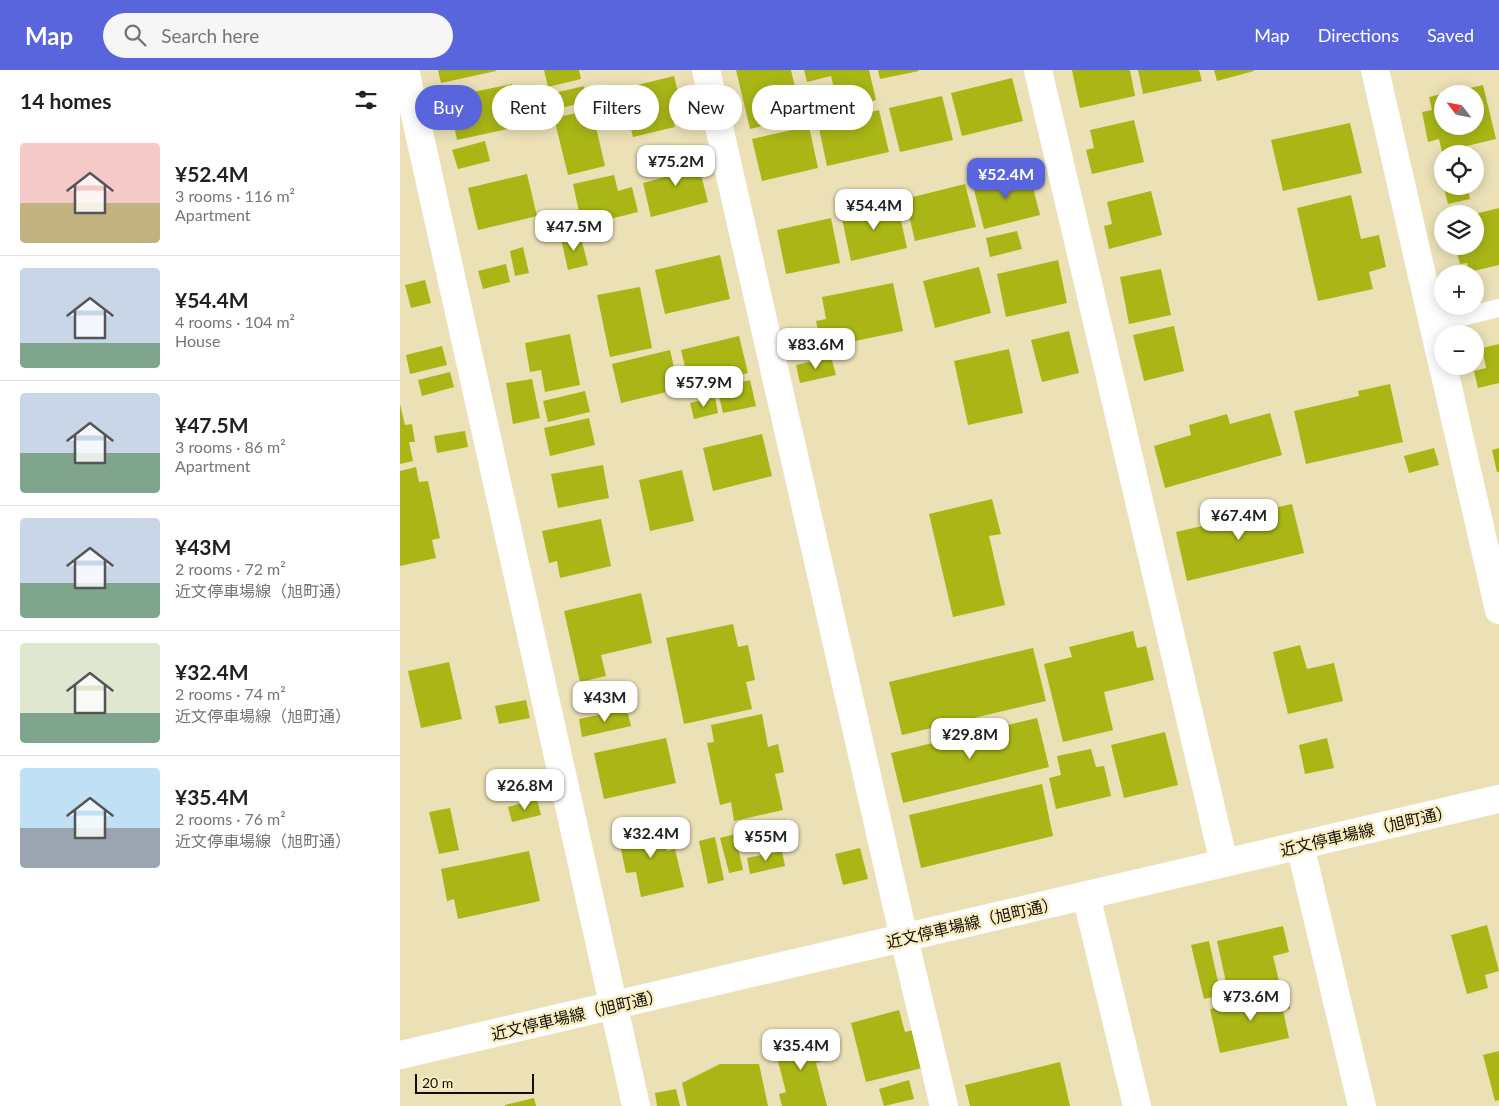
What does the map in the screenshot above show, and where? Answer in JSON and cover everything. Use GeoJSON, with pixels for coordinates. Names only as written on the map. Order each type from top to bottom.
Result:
{"type":"FeatureCollection","features":[{"type":"Feature","properties":{"kind":"street"},"geometry":{"type":"LineString","coordinates":[[405,70],[636,1106]]}},
{"type":"Feature","properties":{"kind":"street"},"geometry":{"type":"LineString","coordinates":[[706,70],[944,1106]]}},
{"type":"Feature","properties":{"kind":"street"},"geometry":{"type":"LineString","coordinates":[[1038,70],[1224,864]]}},
{"type":"Feature","properties":{"kind":"street"},"geometry":{"type":"LineString","coordinates":[[1375,70],[1434,324]]}},
{"type":"Feature","properties":{"kind":"street"},"geometry":{"type":"LineString","coordinates":[[1445,375],[1499,610]]}},
{"type":"Feature","properties":{"kind":"street","name":"近文停車場線（旭町通）"},"geometry":{"type":"LineString","coordinates":[[400,1055],[1499,799]]}},
{"type":"Feature","properties":{"kind":"street"},"geometry":{"type":"LineString","coordinates":[[1300,846],[1362,1106]]}},
{"type":"Feature","properties":{"kind":"street"},"geometry":{"type":"LineString","coordinates":[[1086,895],[1137,1106]]}},
{"type":"Feature","properties":{"kind":"lane"},"geometry":{"type":"LineString","coordinates":[[1434,324],[1499,308]]}},
{"type":"Feature","properties":{"kind":"building"},"geometry":{"type":"Polygon","coordinates":[[[438,70],[496,70],[496,71],[441,83],[438,70]]]}},
{"type":"Feature","properties":{"kind":"building"},"geometry":{"type":"Polygon","coordinates":[[[544,70],[579,70],[581,79],[556,85],[548,85],[544,70]]]}},
{"type":"Feature","properties":{"kind":"building"},"geometry":{"type":"Polygon","coordinates":[[[736,70],[791,70],[795,85],[752,85],[752,129],[750,129],[742,95],[742,85],[740,85],[736,70]]]}},
{"type":"Feature","properties":{"kind":"building"},"geometry":{"type":"Polygon","coordinates":[[[804,70],[869,70],[872,85],[833,85],[831,76],[807,82],[804,70]]]}},
{"type":"Feature","properties":{"kind":"building"},"geometry":{"type":"Polygon","coordinates":[[[878,70],[918,70],[919,71],[880,79],[878,70]]]}},
{"type":"Feature","properties":{"kind":"building"},"geometry":{"type":"Polygon","coordinates":[[[1072,70],[1130,70],[1135,96],[1080,108],[1072,70]]]}},
{"type":"Feature","properties":{"kind":"building"},"geometry":{"type":"Polygon","coordinates":[[[1138,70],[1199,70],[1202,81],[1143,94],[1138,70]]]}},
{"type":"Feature","properties":{"kind":"building"},"geometry":{"type":"Polygon","coordinates":[[[1214,70],[1254,70],[1254,71],[1217,81],[1214,70]]]}},
{"type":"Feature","properties":{"kind":"building"},"geometry":{"type":"Polygon","coordinates":[[[674,76],[676,85],[669,85],[669,128],[633,137],[631,130],[659,130],[659,85],[637,85],[674,76]]]}},
{"type":"Feature","properties":{"kind":"building"},"geometry":{"type":"Polygon","coordinates":[[[1012,78],[1023,121],[962,136],[951,93],[1012,78]]]}},
{"type":"Feature","properties":{"kind":"building"},"geometry":{"type":"Polygon","coordinates":[[[873,87],[876,100],[873,101],[873,87]]]}},
{"type":"Feature","properties":{"kind":"building"},"geometry":{"type":"Polygon","coordinates":[[[492,88],[492,130],[503,130],[457,140],[455,130],[482,130],[482,90],[492,88]]]}},
{"type":"Feature","properties":{"kind":"building"},"geometry":{"type":"Polygon","coordinates":[[[574,88],[574,105],[564,107],[564,91],[574,88]]]}},
{"type":"Feature","properties":{"kind":"building"},"geometry":{"type":"Polygon","coordinates":[[[1484,89],[1496,139],[1471,145],[1440,145],[1439,139],[1428,142],[1422,112],[1432,110],[1429,97],[1434,96],[1434,135],[1484,135],[1484,89]]]}},
{"type":"Feature","properties":{"kind":"building"},"geometry":{"type":"Polygon","coordinates":[[[942,96],[953,140],[900,152],[889,108],[942,96]]]}},
{"type":"Feature","properties":{"kind":"building"},"geometry":{"type":"Polygon","coordinates":[[[879,110],[889,152],[827,166],[819,130],[873,130],[873,111],[879,110]]]}},
{"type":"Feature","properties":{"kind":"building"},"geometry":{"type":"Polygon","coordinates":[[[574,114],[574,130],[597,130],[605,166],[568,175],[557,130],[564,130],[564,116],[574,114]]]}},
{"type":"Feature","properties":{"kind":"building"},"geometry":{"type":"Polygon","coordinates":[[[1134,120],[1144,162],[1092,174],[1086,150],[1094,148],[1090,130],[1134,120]]]}},
{"type":"Feature","properties":{"kind":"building"},"geometry":{"type":"Polygon","coordinates":[[[1350,123],[1362,173],[1283,191],[1271,140],[1350,123]]]}},
{"type":"Feature","properties":{"kind":"building"},"geometry":{"type":"Polygon","coordinates":[[[791,130],[810,130],[818,168],[762,181],[752,139],[791,130]]]}},
{"type":"Feature","properties":{"kind":"building"},"geometry":{"type":"Polygon","coordinates":[[[485,141],[490,161],[458,169],[452,150],[485,141]]]}},
{"type":"Feature","properties":{"kind":"building"},"geometry":{"type":"Polygon","coordinates":[[[696,155],[708,202],[651,217],[643,183],[665,177],[661,164],[696,155]]]}},
{"type":"Feature","properties":{"kind":"building"},"geometry":{"type":"Polygon","coordinates":[[[1029,172],[1040,215],[984,229],[973,186],[1029,172]]]}},
{"type":"Feature","properties":{"kind":"building"},"geometry":{"type":"Polygon","coordinates":[[[527,174],[537,216],[478,230],[468,188],[527,174]]]}},
{"type":"Feature","properties":{"kind":"building"},"geometry":{"type":"Polygon","coordinates":[[[614,175],[618,191],[632,187],[638,212],[582,226],[573,184],[614,175]]]}},
{"type":"Feature","properties":{"kind":"building"},"geometry":{"type":"Polygon","coordinates":[[[965,184],[976,227],[915,241],[905,199],[965,184]]]}},
{"type":"Feature","properties":{"kind":"building"},"geometry":{"type":"Polygon","coordinates":[[[1151,191],[1162,235],[1109,249],[1104,226],[1112,224],[1107,202],[1151,191]]]}},
{"type":"Feature","properties":{"kind":"building"},"geometry":{"type":"Polygon","coordinates":[[[1351,195],[1361,239],[1379,235],[1386,267],[1369,272],[1373,289],[1318,301],[1297,208],[1351,195]]]}},
{"type":"Feature","properties":{"kind":"building"},"geometry":{"type":"Polygon","coordinates":[[[1446,195],[1469,195],[1470,199],[1448,204],[1446,195]]]}},
{"type":"Feature","properties":{"kind":"building"},"geometry":{"type":"Polygon","coordinates":[[[897,202],[907,248],[851,261],[841,214],[897,202]]]}},
{"type":"Feature","properties":{"kind":"building"},"geometry":{"type":"Polygon","coordinates":[[[1499,208],[1499,265],[1484,268],[1484,265],[1460,264],[1458,255],[1484,255],[1484,212],[1499,208]]]}},
{"type":"Feature","properties":{"kind":"building"},"geometry":{"type":"Polygon","coordinates":[[[831,218],[840,263],[786,274],[777,230],[831,218]]]}},
{"type":"Feature","properties":{"kind":"building"},"geometry":{"type":"Polygon","coordinates":[[[1017,231],[1022,249],[990,257],[986,238],[1017,231]]]}},
{"type":"Feature","properties":{"kind":"building"},"geometry":{"type":"Polygon","coordinates":[[[580,234],[588,265],[568,270],[561,239],[580,234]]]}},
{"type":"Feature","properties":{"kind":"building"},"geometry":{"type":"Polygon","coordinates":[[[523,247],[529,273],[515,276],[510,251],[523,247]]]}},
{"type":"Feature","properties":{"kind":"building"},"geometry":{"type":"Polygon","coordinates":[[[720,255],[730,299],[665,314],[655,270],[720,255]]]}},
{"type":"Feature","properties":{"kind":"building"},"geometry":{"type":"Polygon","coordinates":[[[1058,260],[1067,303],[1006,317],[997,274],[1058,260]]]}},
{"type":"Feature","properties":{"kind":"building"},"geometry":{"type":"Polygon","coordinates":[[[506,264],[510,282],[483,289],[478,271],[506,264]]]}},
{"type":"Feature","properties":{"kind":"building"},"geometry":{"type":"Polygon","coordinates":[[[979,267],[991,313],[935,328],[923,281],[979,267]]]}},
{"type":"Feature","properties":{"kind":"building"},"geometry":{"type":"Polygon","coordinates":[[[1161,269],[1171,315],[1129,324],[1120,277],[1161,269]]]}},
{"type":"Feature","properties":{"kind":"building"},"geometry":{"type":"Polygon","coordinates":[[[425,280],[431,303],[411,308],[405,285],[425,280]]]}},
{"type":"Feature","properties":{"kind":"building"},"geometry":{"type":"Polygon","coordinates":[[[893,283],[903,331],[822,348],[816,321],[826,319],[822,297],[893,283]]]}},
{"type":"Feature","properties":{"kind":"building"},"geometry":{"type":"Polygon","coordinates":[[[640,287],[652,348],[610,357],[597,295],[640,287]]]}},
{"type":"Feature","properties":{"kind":"building"},"geometry":{"type":"Polygon","coordinates":[[[1174,326],[1184,371],[1144,381],[1133,335],[1174,326]]]}},
{"type":"Feature","properties":{"kind":"building"},"geometry":{"type":"Polygon","coordinates":[[[1069,331],[1079,373],[1042,382],[1031,340],[1069,331]]]}},
{"type":"Feature","properties":{"kind":"building"},"geometry":{"type":"Polygon","coordinates":[[[570,334],[580,385],[545,392],[541,370],[530,372],[525,343],[570,334]]]}},
{"type":"Feature","properties":{"kind":"building"},"geometry":{"type":"Polygon","coordinates":[[[739,336],[748,373],[690,387],[681,350],[739,336]]]}},
{"type":"Feature","properties":{"kind":"building"},"geometry":{"type":"Polygon","coordinates":[[[1499,344],[1499,383],[1478,388],[1475,375],[1484,375],[1484,368],[1486,368],[1484,348],[1499,344]]]}},
{"type":"Feature","properties":{"kind":"building"},"geometry":{"type":"Polygon","coordinates":[[[442,346],[447,365],[410,374],[406,355],[442,346]]]}},
{"type":"Feature","properties":{"kind":"building"},"geometry":{"type":"Polygon","coordinates":[[[1009,349],[1023,413],[968,425],[954,361],[1009,349]]]}},
{"type":"Feature","properties":{"kind":"building"},"geometry":{"type":"Polygon","coordinates":[[[670,350],[679,389],[621,403],[612,364],[670,350]]]}},
{"type":"Feature","properties":{"kind":"building"},"geometry":{"type":"Polygon","coordinates":[[[831,357],[836,375],[800,383],[796,365],[831,357]]]}},
{"type":"Feature","properties":{"kind":"building"},"geometry":{"type":"Polygon","coordinates":[[[450,372],[454,387],[422,396],[418,380],[450,372]]]}},
{"type":"Feature","properties":{"kind":"building"},"geometry":{"type":"Polygon","coordinates":[[[532,379],[540,418],[513,424],[506,383],[532,379]]]}},
{"type":"Feature","properties":{"kind":"building"},"geometry":{"type":"Polygon","coordinates":[[[750,380],[756,406],[723,413],[717,388],[750,380]]]}},
{"type":"Feature","properties":{"kind":"building"},"geometry":{"type":"Polygon","coordinates":[[[1390,384],[1403,442],[1306,464],[1294,411],[1359,396],[1358,391],[1390,384]]]}},
{"type":"Feature","properties":{"kind":"building"},"geometry":{"type":"Polygon","coordinates":[[[585,391],[590,412],[548,422],[543,401],[585,391]]]}},
{"type":"Feature","properties":{"kind":"building"},"geometry":{"type":"Polygon","coordinates":[[[715,397],[718,413],[694,419],[690,403],[715,397]]]}},
{"type":"Feature","properties":{"kind":"building"},"geometry":{"type":"Polygon","coordinates":[[[400,404],[405,425],[412,424],[415,442],[409,442],[413,461],[400,464],[400,404]]]}},
{"type":"Feature","properties":{"kind":"building"},"geometry":{"type":"Polygon","coordinates":[[[1270,413],[1282,455],[1165,488],[1154,446],[1191,435],[1189,425],[1227,414],[1230,424],[1270,413]]]}},
{"type":"Feature","properties":{"kind":"building"},"geometry":{"type":"Polygon","coordinates":[[[589,418],[595,445],[550,456],[544,428],[589,418]]]}},
{"type":"Feature","properties":{"kind":"building"},"geometry":{"type":"Polygon","coordinates":[[[465,431],[468,447],[437,453],[434,436],[465,431]]]}},
{"type":"Feature","properties":{"kind":"building"},"geometry":{"type":"Polygon","coordinates":[[[762,434],[772,476],[713,491],[703,448],[762,434]]]}},
{"type":"Feature","properties":{"kind":"building"},"geometry":{"type":"Polygon","coordinates":[[[1434,448],[1439,465],[1409,473],[1404,456],[1434,448]]]}},
{"type":"Feature","properties":{"kind":"building"},"geometry":{"type":"Polygon","coordinates":[[[1499,448],[1499,472],[1497,472],[1492,450],[1499,448]]]}},
{"type":"Feature","properties":{"kind":"building"},"geometry":{"type":"Polygon","coordinates":[[[603,465],[609,498],[558,508],[551,474],[603,465]]]}},
{"type":"Feature","properties":{"kind":"building"},"geometry":{"type":"Polygon","coordinates":[[[416,467],[419,482],[428,481],[440,538],[432,540],[436,558],[400,566],[400,471],[416,467]]]}},
{"type":"Feature","properties":{"kind":"building"},"geometry":{"type":"Polygon","coordinates":[[[682,470],[694,521],[650,531],[639,480],[682,470]]]}},
{"type":"Feature","properties":{"kind":"building"},"geometry":{"type":"Polygon","coordinates":[[[992,499],[1001,534],[989,536],[1005,605],[953,617],[929,514],[992,499]]]}},
{"type":"Feature","properties":{"kind":"building"},"geometry":{"type":"Polygon","coordinates":[[[1292,504],[1304,553],[1187,581],[1176,532],[1211,524],[1210,517],[1248,508],[1249,514],[1292,504]]]}},
{"type":"Feature","properties":{"kind":"building"},"geometry":{"type":"Polygon","coordinates":[[[601,519],[611,566],[560,578],[557,561],[549,563],[542,531],[601,519]]]}},
{"type":"Feature","properties":{"kind":"building"},"geometry":{"type":"Polygon","coordinates":[[[641,593],[652,643],[601,655],[606,676],[580,682],[564,611],[641,593]]]}},
{"type":"Feature","properties":{"kind":"building"},"geometry":{"type":"Polygon","coordinates":[[[733,624],[738,647],[748,645],[755,680],[746,682],[752,709],[684,724],[666,638],[733,624]]]}},
{"type":"Feature","properties":{"kind":"building"},"geometry":{"type":"Polygon","coordinates":[[[1133,631],[1137,648],[1146,646],[1154,680],[1104,692],[1113,730],[1063,742],[1044,664],[1072,657],[1069,647],[1133,631]]]}},
{"type":"Feature","properties":{"kind":"building"},"geometry":{"type":"Polygon","coordinates":[[[1300,645],[1307,669],[1334,663],[1343,701],[1288,714],[1273,652],[1300,645]]]}},
{"type":"Feature","properties":{"kind":"building"},"geometry":{"type":"Polygon","coordinates":[[[1033,648],[1046,701],[902,735],[889,682],[1033,648]]]}},
{"type":"Feature","properties":{"kind":"building"},"geometry":{"type":"Polygon","coordinates":[[[449,662],[462,719],[421,728],[408,671],[449,662]]]}},
{"type":"Feature","properties":{"kind":"building"},"geometry":{"type":"Polygon","coordinates":[[[526,700],[530,718],[499,724],[495,706],[526,700]]]}},
{"type":"Feature","properties":{"kind":"building"},"geometry":{"type":"Polygon","coordinates":[[[627,709],[631,726],[582,737],[579,719],[627,709]]]}},
{"type":"Feature","properties":{"kind":"building"},"geometry":{"type":"Polygon","coordinates":[[[762,714],[768,747],[778,744],[784,772],[775,774],[783,810],[734,821],[731,802],[720,805],[707,743],[714,742],[711,725],[762,714]]]}},
{"type":"Feature","properties":{"kind":"building"},"geometry":{"type":"Polygon","coordinates":[[[1037,718],[1049,767],[903,803],[891,753],[1037,718]]]}},
{"type":"Feature","properties":{"kind":"building"},"geometry":{"type":"Polygon","coordinates":[[[1165,732],[1178,785],[1124,798],[1111,745],[1165,732]]]}},
{"type":"Feature","properties":{"kind":"building"},"geometry":{"type":"Polygon","coordinates":[[[666,738],[676,783],[604,799],[594,753],[666,738]]]}},
{"type":"Feature","properties":{"kind":"building"},"geometry":{"type":"Polygon","coordinates":[[[1327,738],[1334,768],[1305,774],[1299,745],[1327,738]]]}},
{"type":"Feature","properties":{"kind":"building"},"geometry":{"type":"Polygon","coordinates":[[[1091,749],[1096,767],[1104,766],[1111,796],[1056,809],[1049,778],[1061,775],[1057,756],[1091,749]]]}},
{"type":"Feature","properties":{"kind":"building"},"geometry":{"type":"Polygon","coordinates":[[[1042,784],[1053,836],[921,868],[909,815],[1042,784]]]}},
{"type":"Feature","properties":{"kind":"building"},"geometry":{"type":"Polygon","coordinates":[[[537,799],[541,815],[512,822],[508,807],[537,799]]]}},
{"type":"Feature","properties":{"kind":"building"},"geometry":{"type":"Polygon","coordinates":[[[450,808],[459,850],[439,854],[429,812],[450,808]]]}},
{"type":"Feature","properties":{"kind":"building"},"geometry":{"type":"Polygon","coordinates":[[[659,818],[667,851],[675,849],[684,887],[641,897],[636,872],[626,873],[619,840],[637,836],[634,823],[659,818]]]}},
{"type":"Feature","properties":{"kind":"building"},"geometry":{"type":"Polygon","coordinates":[[[735,834],[743,870],[729,873],[720,838],[735,834]]]}},
{"type":"Feature","properties":{"kind":"building"},"geometry":{"type":"Polygon","coordinates":[[[715,837],[724,880],[708,884],[699,841],[715,837]]]}},
{"type":"Feature","properties":{"kind":"building"},"geometry":{"type":"Polygon","coordinates":[[[860,848],[868,879],[843,885],[835,854],[860,848]]]}},
{"type":"Feature","properties":{"kind":"building"},"geometry":{"type":"Polygon","coordinates":[[[529,851],[540,901],[458,919],[454,899],[447,901],[441,869],[529,851]]]}},
{"type":"Feature","properties":{"kind":"building"},"geometry":{"type":"Polygon","coordinates":[[[782,851],[785,866],[750,874],[747,858],[782,851]]]}},
{"type":"Feature","properties":{"kind":"building"},"geometry":{"type":"Polygon","coordinates":[[[1487,925],[1499,971],[1485,975],[1488,988],[1467,994],[1451,935],[1487,925]]]}},
{"type":"Feature","properties":{"kind":"building"},"geometry":{"type":"Polygon","coordinates":[[[1283,926],[1289,952],[1273,956],[1280,985],[1229,996],[1217,941],[1283,926]]]}},
{"type":"Feature","properties":{"kind":"building"},"geometry":{"type":"Polygon","coordinates":[[[1209,941],[1221,995],[1204,999],[1191,945],[1209,941]]]}},
{"type":"Feature","properties":{"kind":"building"},"geometry":{"type":"Polygon","coordinates":[[[1286,991],[1290,1009],[1283,1010],[1289,1038],[1220,1053],[1210,1009],[1286,991]]]}},
{"type":"Feature","properties":{"kind":"building"},"geometry":{"type":"Polygon","coordinates":[[[899,1010],[905,1032],[913,1030],[922,1068],[866,1082],[851,1023],[899,1010]]]}},
{"type":"Feature","properties":{"kind":"building"},"geometry":{"type":"Polygon","coordinates":[[[816,1031],[823,1061],[816,1063],[827,1106],[782,1106],[779,1094],[786,1092],[773,1042],[816,1031]]]}},
{"type":"Feature","properties":{"kind":"building"},"geometry":{"type":"Polygon","coordinates":[[[1499,1051],[1499,1100],[1495,1101],[1483,1055],[1499,1051]]]}},
{"type":"Feature","properties":{"kind":"building"},"geometry":{"type":"Polygon","coordinates":[[[1060,1062],[1070,1106],[970,1106],[965,1085],[1060,1062]]]}},
{"type":"Feature","properties":{"kind":"building"},"geometry":{"type":"Polygon","coordinates":[[[720,1064],[759,1064],[768,1106],[687,1106],[682,1083],[720,1064]]]}},
{"type":"Feature","properties":{"kind":"building"},"geometry":{"type":"Polygon","coordinates":[[[909,1080],[914,1099],[884,1106],[879,1089],[909,1080]]]}},
{"type":"Feature","properties":{"kind":"building"},"geometry":{"type":"Polygon","coordinates":[[[676,1089],[680,1106],[657,1106],[655,1093],[676,1089]]]}},
{"type":"Feature","properties":{"kind":"building"},"geometry":{"type":"Polygon","coordinates":[[[534,1098],[536,1106],[505,1106],[505,1105],[534,1098]]]}}]}
